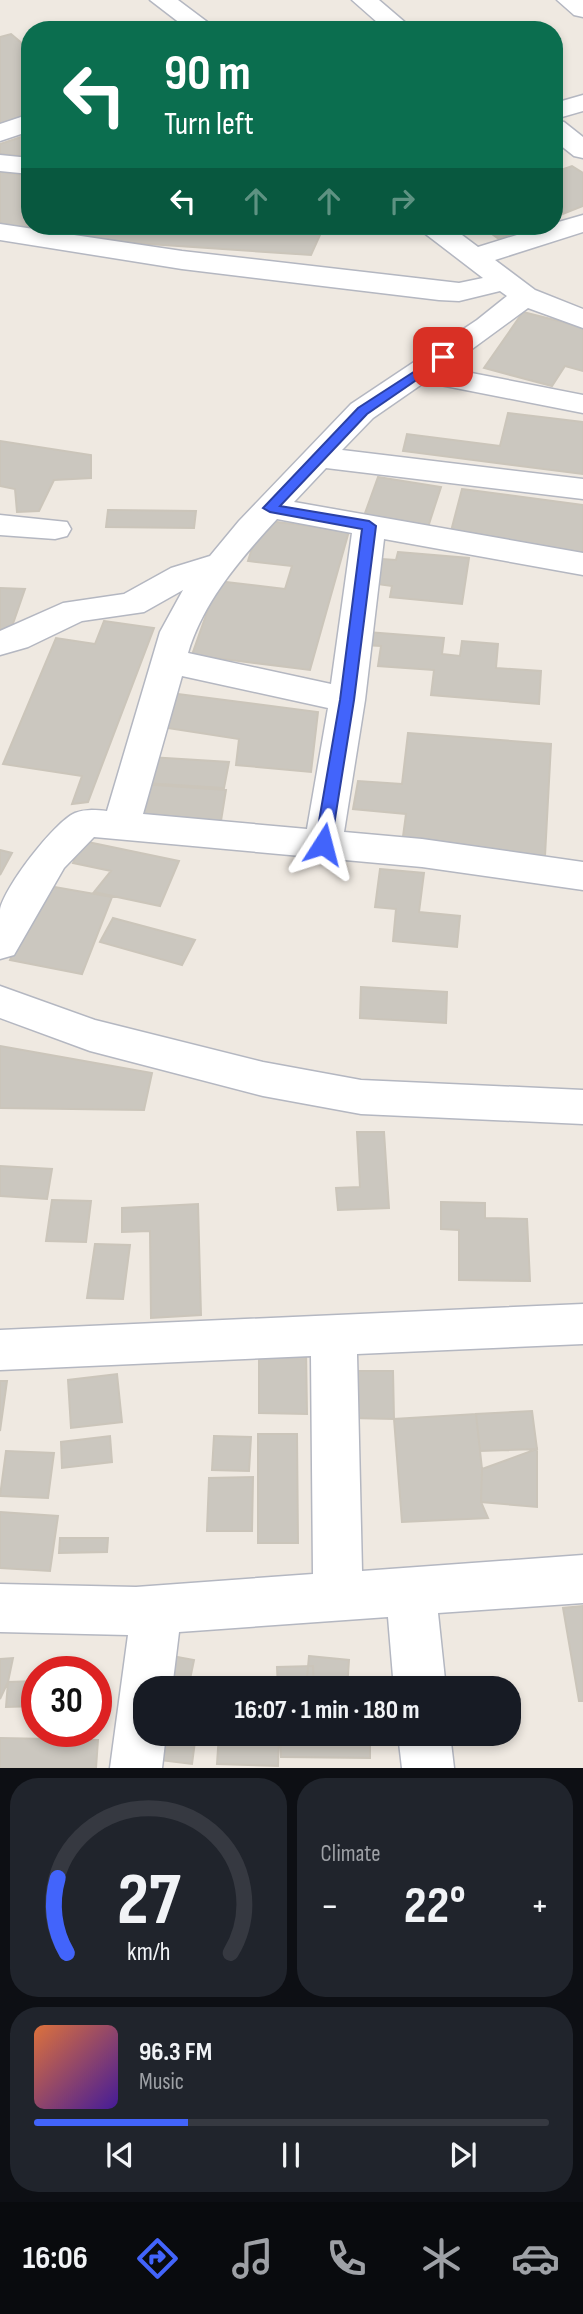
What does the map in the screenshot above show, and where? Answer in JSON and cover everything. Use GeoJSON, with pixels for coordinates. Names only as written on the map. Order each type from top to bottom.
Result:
{"type":"FeatureCollection","features":[{"type":"Feature","properties":{"kind":"street"},"geometry":{"type":"LineString","coordinates":[[162,0],[193,21]]}},
{"type":"Feature","properties":{"kind":"street"},"geometry":{"type":"LineString","coordinates":[[364,0],[391,21]]}},
{"type":"Feature","properties":{"kind":"street"},"geometry":{"type":"LineString","coordinates":[[569,0],[583,10]]}},
{"type":"Feature","properties":{"kind":"street"},"geometry":{"type":"LineString","coordinates":[[563,109],[583,103]]}},
{"type":"Feature","properties":{"kind":"street"},"geometry":{"type":"LineString","coordinates":[[0,133],[21,125]]}},
{"type":"Feature","properties":{"kind":"street"},"geometry":{"type":"LineString","coordinates":[[563,134],[583,150]]}},
{"type":"Feature","properties":{"kind":"street"},"geometry":{"type":"LineString","coordinates":[[0,163],[21,165]]}},
{"type":"Feature","properties":{"kind":"street"},"geometry":{"type":"LineString","coordinates":[[563,229],[583,223]]}},
{"type":"Feature","properties":{"kind":"street"},"geometry":{"type":"LineString","coordinates":[[0,232],[168,258],[439,291],[515,289]]}},
{"type":"Feature","properties":{"kind":"street"},"geometry":{"type":"LineString","coordinates":[[445,235],[515,289],[583,319]]}},
{"type":"Feature","properties":{"kind":"street"},"geometry":{"type":"LineString","coordinates":[[475,257],[545,235]]}},
{"type":"Feature","properties":{"kind":"street"},"geometry":{"type":"LineString","coordinates":[[121,825],[177,632],[195,598],[270,508],[362,411],[487,327],[515,289]]}},
{"type":"Feature","properties":{"kind":"street"},"geometry":{"type":"LineString","coordinates":[[421,372],[583,404]]}},
{"type":"Feature","properties":{"kind":"street"},"geometry":{"type":"LineString","coordinates":[[318,457],[583,489]]}},
{"type":"Feature","properties":{"kind":"street"},"geometry":{"type":"LineString","coordinates":[[270,508],[583,564]]}},
{"type":"Feature","properties":{"kind":"street"},"geometry":{"type":"LineString","coordinates":[[0,525],[55,529]]}},
{"type":"Feature","properties":{"kind":"street"},"geometry":{"type":"LineString","coordinates":[[323,844],[347,700],[369,526]]}},
{"type":"Feature","properties":{"kind":"street"},"geometry":{"type":"LineString","coordinates":[[0,643],[16,639],[75,611],[132,604],[183,576],[222,564]]}},
{"type":"Feature","properties":{"kind":"street"},"geometry":{"type":"LineString","coordinates":[[169,661],[347,700]]}},
{"type":"Feature","properties":{"kind":"street"},"geometry":{"type":"LineString","coordinates":[[0,944],[28,894],[73,831],[88,822],[422,853],[583,876]]}},
{"type":"Feature","properties":{"kind":"street"},"geometry":{"type":"LineString","coordinates":[[0,1002],[90,1035],[263,1079],[361,1097],[583,1107]]}},
{"type":"Feature","properties":{"kind":"street"},"geometry":{"type":"LineString","coordinates":[[0,1350],[583,1324]]}},
{"type":"Feature","properties":{"kind":"street"},"geometry":{"type":"LineString","coordinates":[[334,1335],[338,1596]]}},
{"type":"Feature","properties":{"kind":"street"},"geometry":{"type":"LineString","coordinates":[[0,1608],[157,1609],[583,1579]]}},
{"type":"Feature","properties":{"kind":"street"},"geometry":{"type":"LineString","coordinates":[[411,1591],[419,1676]]}},
{"type":"Feature","properties":{"kind":"street"},"geometry":{"type":"LineString","coordinates":[[148,1676],[157,1609]]}},
{"type":"Feature","properties":{"kind":"street"},"geometry":{"type":"LineString","coordinates":[[136,1768],[139,1746]]}},
{"type":"Feature","properties":{"kind":"street"},"geometry":{"type":"LineString","coordinates":[[425,1746],[428,1768]]}},
{"type":"Feature","properties":{"kind":"building"},"geometry":{"type":"Polygon","coordinates":[[[11,34],[21,42],[21,117],[0,124],[0,37],[11,34]]]}},
{"type":"Feature","properties":{"kind":"building"},"geometry":{"type":"Polygon","coordinates":[[[21,137],[21,156],[0,154],[0,144],[21,137]]]}},
{"type":"Feature","properties":{"kind":"building"},"geometry":{"type":"Polygon","coordinates":[[[572,166],[583,173],[583,206],[563,214],[563,169],[572,166]]]}},
{"type":"Feature","properties":{"kind":"building"},"geometry":{"type":"Polygon","coordinates":[[[0,172],[21,175],[21,228],[0,223],[0,172]]]}},
{"type":"Feature","properties":{"kind":"building"},"geometry":{"type":"Polygon","coordinates":[[[56,235],[320,235],[311,255],[74,239],[56,235]]]}},
{"type":"Feature","properties":{"kind":"building"},"geometry":{"type":"Polygon","coordinates":[[[493,235],[509,235],[499,239],[493,235]]]}},
{"type":"Feature","properties":{"kind":"building"},"geometry":{"type":"Polygon","coordinates":[[[523,312],[583,327],[583,371],[565,366],[552,386],[484,368],[523,312]]]}},
{"type":"Feature","properties":{"kind":"building"},"geometry":{"type":"Polygon","coordinates":[[[508,413],[583,422],[583,474],[403,451],[407,434],[500,446],[508,413]]]}},
{"type":"Feature","properties":{"kind":"building"},"geometry":{"type":"Polygon","coordinates":[[[0,441],[91,455],[91,478],[54,480],[39,511],[17,512],[15,489],[0,486],[0,441]]]}},
{"type":"Feature","properties":{"kind":"building"},"geometry":{"type":"Polygon","coordinates":[[[378,477],[441,487],[428,527],[364,516],[378,477]]]}},
{"type":"Feature","properties":{"kind":"building"},"geometry":{"type":"Polygon","coordinates":[[[462,489],[583,505],[583,553],[450,535],[462,489]]]}},
{"type":"Feature","properties":{"kind":"building"},"geometry":{"type":"Polygon","coordinates":[[[108,510],[196,511],[194,528],[106,527],[108,510]]]}},
{"type":"Feature","properties":{"kind":"building"},"geometry":{"type":"Polygon","coordinates":[[[261,520],[349,531],[310,670],[192,655],[218,581],[285,589],[292,566],[248,561],[261,520]]]}},
{"type":"Feature","properties":{"kind":"building"},"geometry":{"type":"Polygon","coordinates":[[[398,552],[469,558],[462,604],[390,597],[392,586],[377,584],[382,559],[396,560],[398,552]]]}},
{"type":"Feature","properties":{"kind":"building"},"geometry":{"type":"Polygon","coordinates":[[[0,588],[25,589],[8,638],[0,638],[0,588]]]}},
{"type":"Feature","properties":{"kind":"building"},"geometry":{"type":"Polygon","coordinates":[[[104,621],[154,628],[88,802],[72,804],[82,776],[3,764],[56,638],[95,644],[104,621]]]}},
{"type":"Feature","properties":{"kind":"building"},"geometry":{"type":"Polygon","coordinates":[[[367,632],[444,638],[442,654],[460,656],[462,641],[498,644],[496,668],[541,671],[539,704],[431,695],[434,670],[378,666],[381,646],[365,645],[367,632]]]}},
{"type":"Feature","properties":{"kind":"building"},"geometry":{"type":"Polygon","coordinates":[[[170,693],[318,712],[311,772],[236,765],[239,739],[161,727],[170,693]]]}},
{"type":"Feature","properties":{"kind":"building"},"geometry":{"type":"Polygon","coordinates":[[[408,733],[551,744],[545,856],[402,844],[406,814],[353,809],[358,781],[402,784],[408,733]]]}},
{"type":"Feature","properties":{"kind":"building"},"geometry":{"type":"Polygon","coordinates":[[[149,757],[229,762],[224,788],[144,783],[149,757]]]}},
{"type":"Feature","properties":{"kind":"building"},"geometry":{"type":"Polygon","coordinates":[[[142,784],[226,790],[221,821],[136,815],[142,784]]]}},
{"type":"Feature","properties":{"kind":"building"},"geometry":{"type":"Polygon","coordinates":[[[83,841],[179,861],[160,906],[94,892],[111,871],[73,863],[83,841]]]}},
{"type":"Feature","properties":{"kind":"building"},"geometry":{"type":"Polygon","coordinates":[[[0,850],[12,853],[0,875],[0,850]]]}},
{"type":"Feature","properties":{"kind":"building"},"geometry":{"type":"Polygon","coordinates":[[[380,869],[424,873],[419,912],[460,916],[457,947],[393,941],[396,909],[375,907],[380,869]]]}},
{"type":"Feature","properties":{"kind":"building"},"geometry":{"type":"Polygon","coordinates":[[[43,885],[112,897],[82,974],[10,960],[43,885]]]}},
{"type":"Feature","properties":{"kind":"building"},"geometry":{"type":"Polygon","coordinates":[[[113,918],[195,940],[182,965],[100,942],[113,918]]]}},
{"type":"Feature","properties":{"kind":"building"},"geometry":{"type":"Polygon","coordinates":[[[361,987],[447,992],[446,1023],[360,1018],[361,987]]]}},
{"type":"Feature","properties":{"kind":"building"},"geometry":{"type":"Polygon","coordinates":[[[0,1046],[152,1073],[144,1110],[0,1108],[0,1046]]]}},
{"type":"Feature","properties":{"kind":"building"},"geometry":{"type":"Polygon","coordinates":[[[357,1132],[384,1132],[389,1208],[338,1210],[336,1188],[360,1187],[357,1132]]]}},
{"type":"Feature","properties":{"kind":"building"},"geometry":{"type":"Polygon","coordinates":[[[0,1166],[52,1169],[47,1199],[0,1196],[0,1166]]]}},
{"type":"Feature","properties":{"kind":"building"},"geometry":{"type":"Polygon","coordinates":[[[52,1200],[91,1201],[86,1242],[46,1241],[52,1200]]]}},
{"type":"Feature","properties":{"kind":"building"},"geometry":{"type":"Polygon","coordinates":[[[441,1202],[485,1203],[485,1218],[527,1219],[530,1281],[459,1280],[459,1230],[441,1229],[441,1202]]]}},
{"type":"Feature","properties":{"kind":"building"},"geometry":{"type":"Polygon","coordinates":[[[198,1204],[201,1315],[151,1318],[150,1231],[122,1232],[122,1208],[198,1204]]]}},
{"type":"Feature","properties":{"kind":"building"},"geometry":{"type":"Polygon","coordinates":[[[95,1244],[130,1245],[123,1299],[87,1298],[95,1244]]]}},
{"type":"Feature","properties":{"kind":"building"},"geometry":{"type":"Polygon","coordinates":[[[259,1346],[306,1347],[307,1414],[259,1413],[259,1346]]]}},
{"type":"Feature","properties":{"kind":"building"},"geometry":{"type":"Polygon","coordinates":[[[351,1371],[393,1371],[394,1419],[351,1418],[351,1371]]]}},
{"type":"Feature","properties":{"kind":"building"},"geometry":{"type":"Polygon","coordinates":[[[117,1374],[122,1422],[71,1428],[68,1380],[117,1374]]]}},
{"type":"Feature","properties":{"kind":"building"},"geometry":{"type":"Polygon","coordinates":[[[0,1381],[7,1381],[0,1431],[0,1381]]]}},
{"type":"Feature","properties":{"kind":"building"},"geometry":{"type":"Polygon","coordinates":[[[532,1411],[537,1449],[480,1451],[476,1414],[532,1411]]]}},
{"type":"Feature","properties":{"kind":"building"},"geometry":{"type":"Polygon","coordinates":[[[476,1414],[482,1469],[481,1502],[488,1518],[402,1522],[394,1419],[476,1414]]]}},
{"type":"Feature","properties":{"kind":"building"},"geometry":{"type":"Polygon","coordinates":[[[258,1434],[297,1434],[298,1543],[258,1543],[258,1434]]]}},
{"type":"Feature","properties":{"kind":"building"},"geometry":{"type":"Polygon","coordinates":[[[110,1436],[112,1462],[62,1468],[61,1442],[110,1436]]]}},
{"type":"Feature","properties":{"kind":"building"},"geometry":{"type":"Polygon","coordinates":[[[214,1436],[251,1437],[249,1471],[212,1470],[214,1436]]]}},
{"type":"Feature","properties":{"kind":"building"},"geometry":{"type":"Polygon","coordinates":[[[537,1449],[537,1507],[481,1502],[482,1469],[537,1449]]]}},
{"type":"Feature","properties":{"kind":"building"},"geometry":{"type":"Polygon","coordinates":[[[6,1451],[54,1453],[48,1498],[0,1496],[6,1451]]]}},
{"type":"Feature","properties":{"kind":"building"},"geometry":{"type":"Polygon","coordinates":[[[253,1477],[252,1531],[207,1531],[209,1478],[253,1477]]]}},
{"type":"Feature","properties":{"kind":"building"},"geometry":{"type":"Polygon","coordinates":[[[0,1512],[58,1516],[50,1571],[0,1568],[0,1512]]]}},
{"type":"Feature","properties":{"kind":"building"},"geometry":{"type":"Polygon","coordinates":[[[60,1538],[108,1538],[107,1552],[59,1553],[60,1538]]]}},
{"type":"Feature","properties":{"kind":"building"},"geometry":{"type":"Polygon","coordinates":[[[583,1606],[583,1701],[579,1701],[563,1608],[583,1606]]]}},
{"type":"Feature","properties":{"kind":"building"},"geometry":{"type":"Polygon","coordinates":[[[161,1654],[194,1660],[191,1676],[156,1676],[161,1654]]]}},
{"type":"Feature","properties":{"kind":"building"},"geometry":{"type":"Polygon","coordinates":[[[309,1656],[349,1660],[348,1676],[307,1676],[309,1656]]]}},
{"type":"Feature","properties":{"kind":"building"},"geometry":{"type":"Polygon","coordinates":[[[13,1658],[8,1682],[0,1699],[0,1659],[13,1658]]]}},
{"type":"Feature","properties":{"kind":"building"},"geometry":{"type":"Polygon","coordinates":[[[313,1666],[313,1676],[277,1676],[277,1667],[313,1666]]]}},
{"type":"Feature","properties":{"kind":"building"},"geometry":{"type":"Polygon","coordinates":[[[8,1682],[21,1682],[21,1707],[6,1707],[8,1682]]]}},
{"type":"Feature","properties":{"kind":"building"},"geometry":{"type":"Polygon","coordinates":[[[0,1738],[21,1738],[21,1747],[98,1747],[96,1768],[0,1768],[0,1738]]]}},
{"type":"Feature","properties":{"kind":"building"},"geometry":{"type":"Polygon","coordinates":[[[161,1746],[194,1746],[192,1764],[159,1760],[161,1746]]]}},
{"type":"Feature","properties":{"kind":"building"},"geometry":{"type":"Polygon","coordinates":[[[218,1746],[279,1746],[278,1766],[217,1764],[218,1746]]]}},
{"type":"Feature","properties":{"kind":"building"},"geometry":{"type":"Polygon","coordinates":[[[281,1746],[370,1746],[370,1758],[281,1757],[281,1746]]]}},
{"type":"Feature","properties":{"kind":"route"},"geometry":{"type":"LineString","coordinates":[[323,844],[347,700],[369,526],[270,508],[362,411],[443,357]]}}]}
